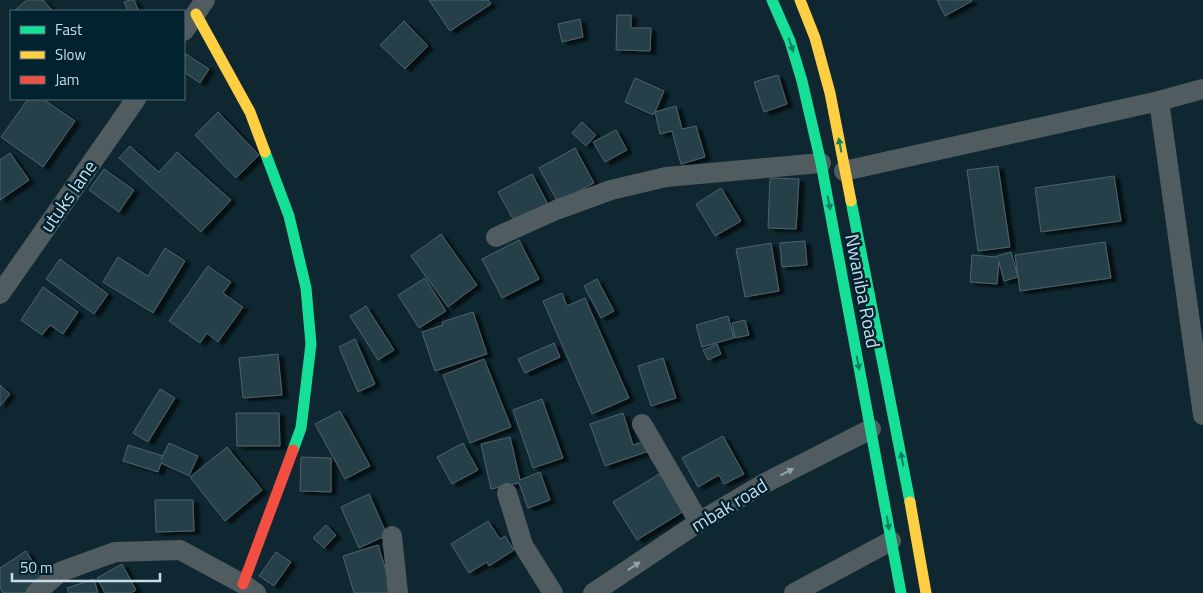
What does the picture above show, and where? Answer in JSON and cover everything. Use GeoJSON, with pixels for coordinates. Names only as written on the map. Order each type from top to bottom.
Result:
{"type":"FeatureCollection","features":[{"type":"Feature","properties":{"kind":"main road","name":"Nwaniba Road"},"geometry":{"type":"LineString","coordinates":[[772,0],[790,41],[802,81],[821,164],[901,593]]}},
{"type":"Feature","properties":{"kind":"main road"},"geometry":{"type":"LineString","coordinates":[[800,0],[815,38],[830,94],[906,478],[926,593]]}},
{"type":"Feature","properties":{"kind":"main road"},"geometry":{"type":"LineString","coordinates":[[200,7],[250,112],[288,216],[306,288],[311,344],[301,428],[249,588]]}},
{"type":"Feature","properties":{"kind":"street"},"geometry":{"type":"LineString","coordinates":[[185,30],[200,7]]}},
{"type":"Feature","properties":{"kind":"street"},"geometry":{"type":"LineString","coordinates":[[844,171],[1159,101],[1203,89]]}},
{"type":"Feature","properties":{"kind":"street","name":"utuks lane"},"geometry":{"type":"LineString","coordinates":[[0,294],[135,100]]}},
{"type":"Feature","properties":{"kind":"street"},"geometry":{"type":"LineString","coordinates":[[1159,101],[1203,415]]}},
{"type":"Feature","properties":{"kind":"street"},"geometry":{"type":"LineString","coordinates":[[496,237],[556,210],[611,190],[666,177],[821,164]]}},
{"type":"Feature","properties":{"kind":"street"},"geometry":{"type":"LineString","coordinates":[[642,424],[699,522]]}},
{"type":"Feature","properties":{"kind":"street","name":"mbak road"},"geometry":{"type":"LineString","coordinates":[[593,593],[699,522],[763,484],[871,429]]}},
{"type":"Feature","properties":{"kind":"street"},"geometry":{"type":"LineString","coordinates":[[507,493],[523,545],[553,593]]}},
{"type":"Feature","properties":{"kind":"street"},"geometry":{"type":"LineString","coordinates":[[392,536],[398,593]]}},
{"type":"Feature","properties":{"kind":"street"},"geometry":{"type":"LineString","coordinates":[[794,593],[891,541]]}},
{"type":"Feature","properties":{"kind":"street"},"geometry":{"type":"LineString","coordinates":[[36,593],[60,572],[115,552],[180,550],[249,588]]}},
{"type":"Feature","properties":{"kind":"building"},"geometry":{"type":"Polygon","coordinates":[[[27,0],[43,0],[52,10],[15,10],[27,0]]]}},
{"type":"Feature","properties":{"kind":"building"},"geometry":{"type":"Polygon","coordinates":[[[134,0],[139,10],[128,10],[124,2],[134,0]]]}},
{"type":"Feature","properties":{"kind":"building"},"geometry":{"type":"Polygon","coordinates":[[[429,0],[488,0],[491,4],[450,31],[429,0]]]}},
{"type":"Feature","properties":{"kind":"building"},"geometry":{"type":"Polygon","coordinates":[[[937,0],[971,0],[972,1],[945,16],[937,0]]]}},
{"type":"Feature","properties":{"kind":"building"},"geometry":{"type":"Polygon","coordinates":[[[617,15],[631,15],[631,28],[651,28],[650,51],[616,50],[617,15]]]}},
{"type":"Feature","properties":{"kind":"building"},"geometry":{"type":"Polygon","coordinates":[[[580,19],[583,37],[562,42],[558,24],[580,19]]]}},
{"type":"Feature","properties":{"kind":"building"},"geometry":{"type":"Polygon","coordinates":[[[404,21],[428,46],[405,69],[380,45],[404,21]]]}},
{"type":"Feature","properties":{"kind":"building"},"geometry":{"type":"Polygon","coordinates":[[[186,54],[209,69],[200,83],[185,73],[186,54]]]}},
{"type":"Feature","properties":{"kind":"building"},"geometry":{"type":"Polygon","coordinates":[[[778,75],[787,104],[764,112],[754,82],[778,75]]]}},
{"type":"Feature","properties":{"kind":"building"},"geometry":{"type":"Polygon","coordinates":[[[635,78],[664,91],[653,115],[625,102],[635,78]]]}},
{"type":"Feature","properties":{"kind":"building"},"geometry":{"type":"Polygon","coordinates":[[[27,100],[44,100],[75,121],[43,167],[1,137],[27,100]]]}},
{"type":"Feature","properties":{"kind":"building"},"geometry":{"type":"Polygon","coordinates":[[[676,106],[682,129],[696,126],[705,157],[681,164],[672,131],[660,134],[655,112],[676,106]]]}},
{"type":"Feature","properties":{"kind":"building"},"geometry":{"type":"Polygon","coordinates":[[[218,112],[259,155],[236,178],[195,135],[218,112]]]}},
{"type":"Feature","properties":{"kind":"building"},"geometry":{"type":"Polygon","coordinates":[[[582,122],[596,135],[586,146],[572,133],[582,122]]]}},
{"type":"Feature","properties":{"kind":"building"},"geometry":{"type":"Polygon","coordinates":[[[616,130],[627,150],[605,162],[593,142],[616,130]]]}},
{"type":"Feature","properties":{"kind":"building"},"geometry":{"type":"Polygon","coordinates":[[[130,146],[159,172],[177,152],[231,200],[201,232],[119,158],[130,146]]]}},
{"type":"Feature","properties":{"kind":"building"},"geometry":{"type":"Polygon","coordinates":[[[575,148],[594,183],[558,202],[539,168],[575,148]]]}},
{"type":"Feature","properties":{"kind":"building"},"geometry":{"type":"Polygon","coordinates":[[[10,153],[29,180],[0,200],[0,160],[10,153]]]}},
{"type":"Feature","properties":{"kind":"building"},"geometry":{"type":"Polygon","coordinates":[[[998,166],[1010,247],[978,251],[967,170],[998,166]]]}},
{"type":"Feature","properties":{"kind":"building"},"geometry":{"type":"Polygon","coordinates":[[[104,169],[134,190],[119,212],[89,190],[104,169]]]}},
{"type":"Feature","properties":{"kind":"building"},"geometry":{"type":"Polygon","coordinates":[[[532,174],[550,208],[517,226],[498,192],[532,174]]]}},
{"type":"Feature","properties":{"kind":"building"},"geometry":{"type":"Polygon","coordinates":[[[1114,176],[1121,221],[1041,232],[1035,188],[1114,176]]]}},
{"type":"Feature","properties":{"kind":"building"},"geometry":{"type":"Polygon","coordinates":[[[770,178],[799,179],[796,229],[768,228],[770,178]]]}},
{"type":"Feature","properties":{"kind":"building"},"geometry":{"type":"Polygon","coordinates":[[[721,188],[741,221],[715,236],[696,204],[721,188]]]}},
{"type":"Feature","properties":{"kind":"building"},"geometry":{"type":"Polygon","coordinates":[[[441,234],[477,285],[448,307],[411,256],[441,234]]]}},
{"type":"Feature","properties":{"kind":"building"},"geometry":{"type":"Polygon","coordinates":[[[519,240],[539,279],[502,298],[482,259],[519,240]]]}},
{"type":"Feature","properties":{"kind":"building"},"geometry":{"type":"Polygon","coordinates":[[[805,241],[807,265],[782,267],[780,243],[805,241]]]}},
{"type":"Feature","properties":{"kind":"building"},"geometry":{"type":"Polygon","coordinates":[[[1105,242],[1111,278],[1020,291],[1015,255],[1105,242]]]}},
{"type":"Feature","properties":{"kind":"building"},"geometry":{"type":"Polygon","coordinates":[[[771,243],[779,291],[745,297],[736,249],[771,243]]]}},
{"type":"Feature","properties":{"kind":"building"},"geometry":{"type":"Polygon","coordinates":[[[165,248],[185,261],[153,313],[103,282],[118,257],[148,276],[165,248]]]}},
{"type":"Feature","properties":{"kind":"building"},"geometry":{"type":"Polygon","coordinates":[[[1011,252],[1018,277],[1004,281],[999,262],[997,284],[970,282],[972,255],[997,257],[1011,252]]]}},
{"type":"Feature","properties":{"kind":"building"},"geometry":{"type":"Polygon","coordinates":[[[60,259],[108,294],[94,314],[46,279],[60,259]]]}},
{"type":"Feature","properties":{"kind":"building"},"geometry":{"type":"Polygon","coordinates":[[[208,266],[231,282],[223,293],[243,307],[218,342],[207,333],[200,343],[169,321],[208,266]]]}},
{"type":"Feature","properties":{"kind":"building"},"geometry":{"type":"Polygon","coordinates":[[[425,278],[446,311],[419,328],[398,295],[425,278]]]}},
{"type":"Feature","properties":{"kind":"building"},"geometry":{"type":"Polygon","coordinates":[[[597,279],[614,311],[601,318],[584,286],[597,279]]]}},
{"type":"Feature","properties":{"kind":"building"},"geometry":{"type":"Polygon","coordinates":[[[43,287],[78,312],[63,334],[50,325],[42,335],[21,320],[43,287]]]}},
{"type":"Feature","properties":{"kind":"building"},"geometry":{"type":"Polygon","coordinates":[[[562,293],[567,306],[585,298],[629,398],[592,414],[543,301],[562,293]]]}},
{"type":"Feature","properties":{"kind":"building"},"geometry":{"type":"Polygon","coordinates":[[[366,306],[394,350],[378,360],[350,316],[366,306]]]}},
{"type":"Feature","properties":{"kind":"building"},"geometry":{"type":"Polygon","coordinates":[[[473,312],[487,354],[435,371],[422,332],[443,325],[442,322],[473,312]]]}},
{"type":"Feature","properties":{"kind":"building"},"geometry":{"type":"Polygon","coordinates":[[[728,316],[734,338],[702,347],[696,325],[728,316]]]}},
{"type":"Feature","properties":{"kind":"building"},"geometry":{"type":"Polygon","coordinates":[[[745,320],[749,335],[735,338],[732,323],[745,320]]]}},
{"type":"Feature","properties":{"kind":"building"},"geometry":{"type":"Polygon","coordinates":[[[355,339],[375,384],[358,392],[339,347],[355,339]]]}},
{"type":"Feature","properties":{"kind":"building"},"geometry":{"type":"Polygon","coordinates":[[[554,343],[560,357],[525,373],[518,359],[554,343]]]}},
{"type":"Feature","properties":{"kind":"building"},"geometry":{"type":"Polygon","coordinates":[[[717,344],[721,354],[708,360],[703,350],[717,344]]]}},
{"type":"Feature","properties":{"kind":"building"},"geometry":{"type":"Polygon","coordinates":[[[278,354],[282,395],[243,398],[239,358],[278,354]]]}},
{"type":"Feature","properties":{"kind":"building"},"geometry":{"type":"Polygon","coordinates":[[[663,358],[676,398],[651,406],[638,366],[663,358]]]}},
{"type":"Feature","properties":{"kind":"building"},"geometry":{"type":"Polygon","coordinates":[[[484,359],[511,427],[470,443],[443,375],[484,359]]]}},
{"type":"Feature","properties":{"kind":"building"},"geometry":{"type":"Polygon","coordinates":[[[0,385],[10,394],[0,406],[0,385]]]}},
{"type":"Feature","properties":{"kind":"building"},"geometry":{"type":"Polygon","coordinates":[[[160,389],[175,398],[148,442],[133,433],[160,389]]]}},
{"type":"Feature","properties":{"kind":"building"},"geometry":{"type":"Polygon","coordinates":[[[542,399],[563,458],[533,468],[513,410],[542,399]]]}},
{"type":"Feature","properties":{"kind":"building"},"geometry":{"type":"Polygon","coordinates":[[[340,411],[370,466],[345,479],[315,424],[340,411]]]}},
{"type":"Feature","properties":{"kind":"building"},"geometry":{"type":"Polygon","coordinates":[[[236,413],[279,413],[280,446],[237,446],[236,413]]]}},
{"type":"Feature","properties":{"kind":"building"},"geometry":{"type":"Polygon","coordinates":[[[623,413],[633,445],[646,441],[649,451],[605,466],[590,424],[623,413]]]}},
{"type":"Feature","properties":{"kind":"building"},"geometry":{"type":"Polygon","coordinates":[[[723,436],[744,474],[724,484],[719,475],[698,487],[682,458],[723,436]]]}},
{"type":"Feature","properties":{"kind":"building"},"geometry":{"type":"Polygon","coordinates":[[[510,437],[520,480],[540,472],[550,500],[528,508],[519,483],[491,489],[481,444],[510,437]]]}},
{"type":"Feature","properties":{"kind":"building"},"geometry":{"type":"Polygon","coordinates":[[[169,443],[198,456],[189,476],[161,463],[158,472],[123,461],[128,445],[163,456],[169,443]]]}},
{"type":"Feature","properties":{"kind":"building"},"geometry":{"type":"Polygon","coordinates":[[[463,443],[478,470],[452,484],[437,457],[463,443]]]}},
{"type":"Feature","properties":{"kind":"building"},"geometry":{"type":"Polygon","coordinates":[[[227,447],[262,490],[225,521],[190,477],[227,447]]]}},
{"type":"Feature","properties":{"kind":"building"},"geometry":{"type":"Polygon","coordinates":[[[301,457],[331,458],[331,492],[300,491],[301,457]]]}},
{"type":"Feature","properties":{"kind":"building"},"geometry":{"type":"Polygon","coordinates":[[[661,473],[684,511],[637,540],[613,502],[661,473]]]}},
{"type":"Feature","properties":{"kind":"building"},"geometry":{"type":"Polygon","coordinates":[[[369,494],[387,535],[359,548],[341,507],[369,494]]]}},
{"type":"Feature","properties":{"kind":"building"},"geometry":{"type":"Polygon","coordinates":[[[155,500],[193,500],[194,531],[156,532],[155,500]]]}},
{"type":"Feature","properties":{"kind":"building"},"geometry":{"type":"Polygon","coordinates":[[[488,521],[500,539],[505,536],[514,550],[489,566],[487,562],[469,573],[451,544],[488,521]]]}},
{"type":"Feature","properties":{"kind":"building"},"geometry":{"type":"Polygon","coordinates":[[[326,525],[336,535],[324,548],[313,538],[326,525]]]}},
{"type":"Feature","properties":{"kind":"building"},"geometry":{"type":"Polygon","coordinates":[[[378,545],[393,593],[354,593],[343,556],[378,545]]]}},
{"type":"Feature","properties":{"kind":"building"},"geometry":{"type":"Polygon","coordinates":[[[26,551],[46,583],[29,593],[3,593],[0,588],[0,568],[26,551]]]}},
{"type":"Feature","properties":{"kind":"building"},"geometry":{"type":"Polygon","coordinates":[[[276,552],[291,562],[274,586],[259,576],[276,552]]]}},
{"type":"Feature","properties":{"kind":"building"},"geometry":{"type":"Polygon","coordinates":[[[122,564],[136,590],[131,593],[105,593],[97,578],[122,564]]]}},
{"type":"Feature","properties":{"kind":"building"},"geometry":{"type":"Polygon","coordinates":[[[94,579],[98,593],[69,593],[67,588],[94,579]]]}},
{"type":"Feature","properties":{"kind":"traffic: fast"},"geometry":{"type":"LineString","coordinates":[[772,0],[790,41],[802,81],[821,163],[901,593]]}},
{"type":"Feature","properties":{"kind":"traffic: fast"},"geometry":{"type":"LineString","coordinates":[[265,152],[289,216],[306,288],[311,344],[301,428],[293,450]]}},
{"type":"Feature","properties":{"kind":"traffic: fast"},"geometry":{"type":"LineString","coordinates":[[851,201],[910,502]]}},
{"type":"Feature","properties":{"kind":"traffic: slow"},"geometry":{"type":"LineString","coordinates":[[800,0],[815,38],[830,93],[851,201]]}},
{"type":"Feature","properties":{"kind":"traffic: slow"},"geometry":{"type":"LineString","coordinates":[[196,14],[250,112],[265,152]]}},
{"type":"Feature","properties":{"kind":"traffic: slow"},"geometry":{"type":"LineString","coordinates":[[910,502],[926,593]]}},
{"type":"Feature","properties":{"kind":"traffic: jam"},"geometry":{"type":"LineString","coordinates":[[243,584],[293,450]]}}]}
